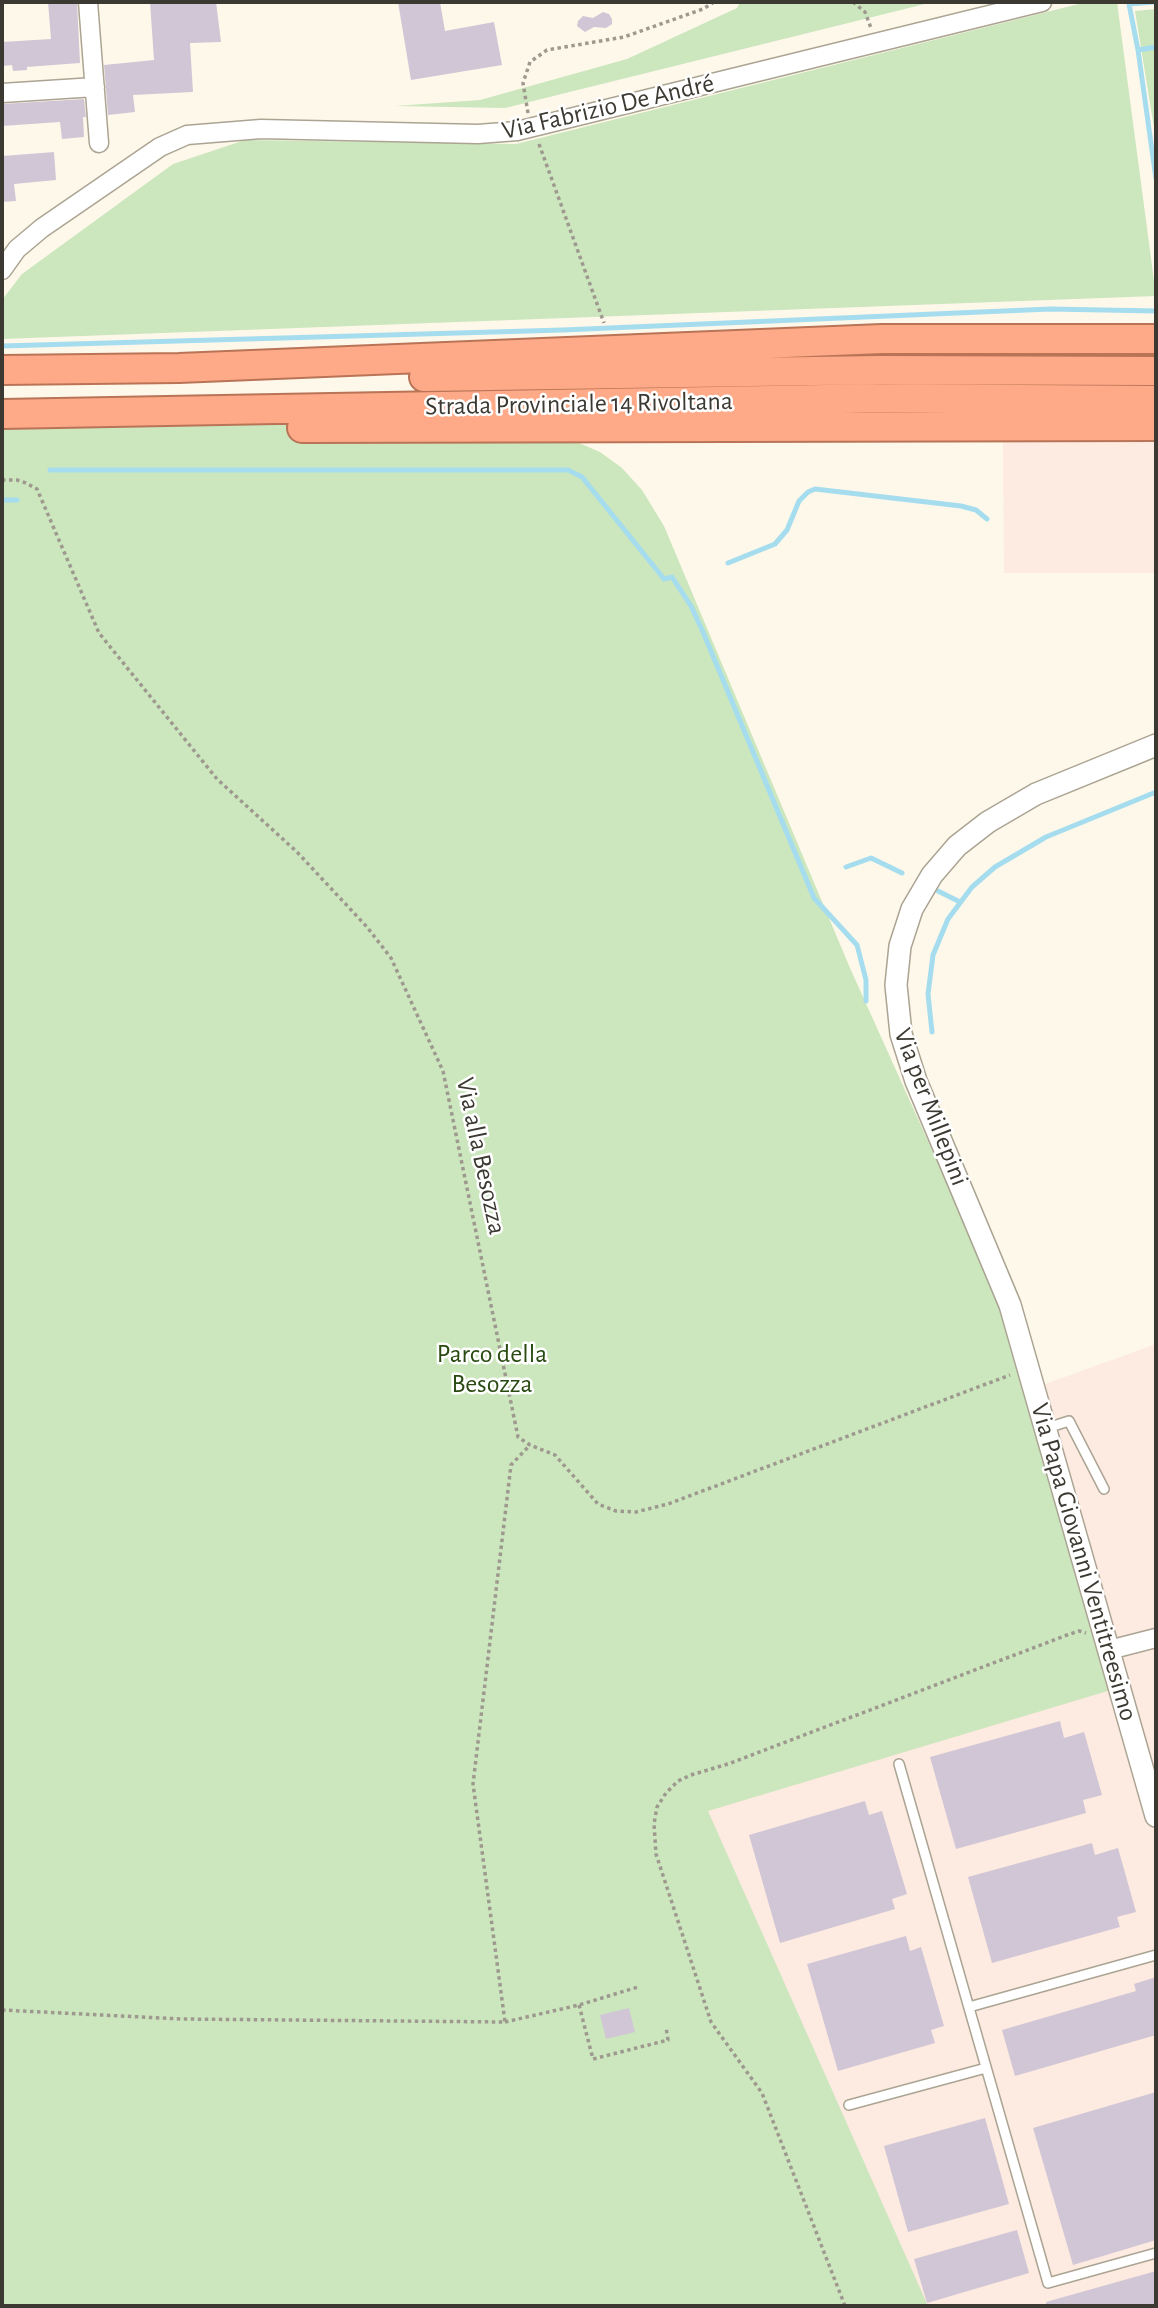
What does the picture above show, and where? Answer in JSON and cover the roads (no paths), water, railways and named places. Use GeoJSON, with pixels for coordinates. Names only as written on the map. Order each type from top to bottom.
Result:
{"type":"FeatureCollection","features":[{"type":"Feature","properties":{"kind":"highway"},"geometry":{"type":"LineString","coordinates":[[2,370],[179,369],[869,339],[1156,339]]}},
{"type":"Feature","properties":{"kind":"highway","name":"Strada Provinciale 14 Rivoltana"},"geometry":{"type":"LineString","coordinates":[[2,383],[880,370],[1156,371]]}},
{"type":"Feature","properties":{"kind":"highway","name":"Strada Provinciale 14 Rivoltana"},"geometry":{"type":"LineString","coordinates":[[2,414],[881,398],[1156,400]]}},
{"type":"Feature","properties":{"kind":"highway"},"geometry":{"type":"LineString","coordinates":[[2,431],[1156,426]]}},
{"type":"Feature","properties":{"kind":"street"},"geometry":{"type":"LineString","coordinates":[[88,2],[99,143]]}},
{"type":"Feature","properties":{"kind":"street","name":"Via Fabrizio De André"},"geometry":{"type":"LineString","coordinates":[[2,270],[17,249],[42,228],[160,147],[187,135],[261,129],[478,134],[1042,2]]}},
{"type":"Feature","properties":{"kind":"street"},"geometry":{"type":"LineString","coordinates":[[2,93],[94,87]]}},
{"type":"Feature","properties":{"kind":"street","name":"Via per Millepini"},"geometry":{"type":"LineString","coordinates":[[1031,1379],[1010,1305],[916,1082],[903,1043],[896,995],[900,946],[912,909],[926,883],[944,860],[972,833],[1037,794],[1156,745]]}},
{"type":"Feature","properties":{"kind":"street","name":"Via Papa Giovanni Ventitreesimo"},"geometry":{"type":"LineString","coordinates":[[1031,1379],[1156,1816]]}},
{"type":"Feature","properties":{"kind":"street"},"geometry":{"type":"LineString","coordinates":[[1109,1650],[1156,1638]]}},
{"type":"Feature","properties":{"kind":"lane"},"geometry":{"type":"LineString","coordinates":[[1047,1428],[1069,1421],[1104,1489]]}},
{"type":"Feature","properties":{"kind":"lane"},"geometry":{"type":"LineString","coordinates":[[899,1764],[1048,2283],[1156,2253]]}},
{"type":"Feature","properties":{"kind":"lane"},"geometry":{"type":"LineString","coordinates":[[969,2007],[1156,1955]]}},
{"type":"Feature","properties":{"kind":"lane"},"geometry":{"type":"LineString","coordinates":[[849,2105],[986,2068]]}},
{"type":"Feature","properties":{"kind":"waterway"},"geometry":{"type":"LineString","coordinates":[[1154,2],[1129,4],[1156,179]]}},
{"type":"Feature","properties":{"kind":"waterway"},"geometry":{"type":"LineString","coordinates":[[1138,50],[1156,47]]}},
{"type":"Feature","properties":{"kind":"waterway"},"geometry":{"type":"LineString","coordinates":[[2,346],[563,330],[1050,309],[1156,311]]}},
{"type":"Feature","properties":{"kind":"waterway"},"geometry":{"type":"LineString","coordinates":[[50,470],[568,470],[582,477],[664,579],[672,577],[691,606],[814,898],[857,945],[866,980],[866,1001]]}},
{"type":"Feature","properties":{"kind":"waterway"},"geometry":{"type":"LineString","coordinates":[[728,563],[775,544],[787,530],[799,501],[815,489],[961,506],[976,510],[987,519]]}},
{"type":"Feature","properties":{"kind":"waterway"},"geometry":{"type":"LineString","coordinates":[[2,500],[17,500]]}},
{"type":"Feature","properties":{"kind":"waterway"},"geometry":{"type":"LineString","coordinates":[[932,1032],[928,994],[933,955],[948,919],[972,887],[995,867],[1046,837],[1156,792]]}},
{"type":"Feature","properties":{"kind":"waterway"},"geometry":{"type":"LineString","coordinates":[[846,867],[871,858],[902,873]]}},
{"type":"Feature","properties":{"kind":"waterway"},"geometry":{"type":"LineString","coordinates":[[938,891],[960,902]]}},
{"type":"Feature","properties":{"kind":"park label","name":"Parco della Besozza"},"geometry":{"type":"Point","coordinates":[492,1369]}}]}
